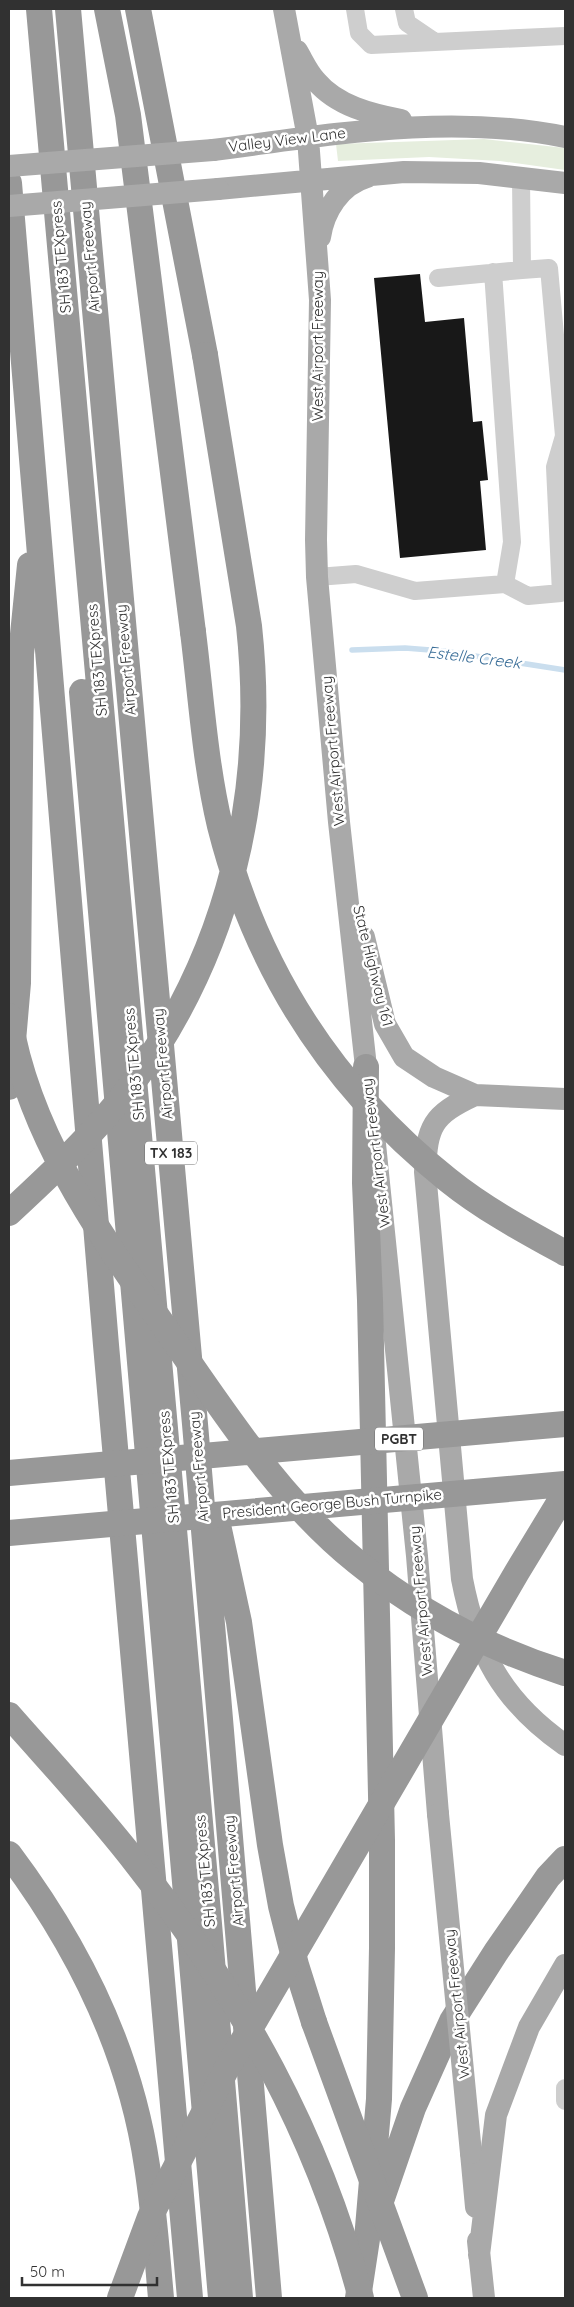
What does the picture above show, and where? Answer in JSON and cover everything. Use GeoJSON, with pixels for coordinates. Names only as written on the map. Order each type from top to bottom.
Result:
{"type":"FeatureCollection","features":[{"type":"Feature","properties":{"kind":"highway","name":"SH 183 TEXpress"},"geometry":{"type":"LineString","coordinates":[[23,9],[221,2298]]}},
{"type":"Feature","properties":{"kind":"highway","name":"SH 183 TEXpress"},"geometry":{"type":"LineString","coordinates":[[39,9],[209,1914],[240,2298]]}},
{"type":"Feature","properties":{"kind":"highway","name":"Airport Freeway"},"geometry":{"type":"LineString","coordinates":[[68,9],[196,1424],[269,2298]]}},
{"type":"Feature","properties":{"kind":"highway"},"geometry":{"type":"LineString","coordinates":[[107,9],[128,115],[213,785],[230,863],[241,897],[267,957],[304,1025],[344,1078],[398,1137],[449,1181],[487,1208],[565,1253]]}},
{"type":"Feature","properties":{"kind":"highway"},"geometry":{"type":"LineString","coordinates":[[9,1213],[87,1138],[129,1089],[159,1046],[207,952],[228,896],[243,832],[252,776],[255,722],[254,670],[248,617],[205,355],[138,9]]}},
{"type":"Feature","properties":{"kind":"highway"},"geometry":{"type":"LineString","coordinates":[[9,183],[105,1336],[190,2298]]}},
{"type":"Feature","properties":{"kind":"highway"},"geometry":{"type":"LineString","coordinates":[[9,1087],[18,983],[21,654],[36,499]]}},
{"type":"Feature","properties":{"kind":"highway"},"geometry":{"type":"LineString","coordinates":[[9,1016],[26,1081],[44,1130],[63,1172],[128,1273],[272,1477],[312,1522],[355,1561],[398,1594],[487,1644],[532,1663],[565,1673]]}},
{"type":"Feature","properties":{"kind":"highway"},"geometry":{"type":"LineString","coordinates":[[360,2298],[380,2099],[382,1840],[370,1300],[364,1183],[366,1067]]}},
{"type":"Feature","properties":{"kind":"highway"},"geometry":{"type":"LineString","coordinates":[[196,1424],[239,1622],[270,1845],[281,1906],[296,1965],[314,2022],[415,2298]]}},
{"type":"Feature","properties":{"kind":"highway","name":"PGBT"},"geometry":{"type":"LineString","coordinates":[[9,1473],[565,1424]]}},
{"type":"Feature","properties":{"kind":"highway","name":"President George Bush Turnpike"},"geometry":{"type":"LineString","coordinates":[[9,1533],[565,1484]]}},
{"type":"Feature","properties":{"kind":"highway"},"geometry":{"type":"LineString","coordinates":[[120,2298],[150,2217],[227,2068],[517,1572],[565,1494]]}},
{"type":"Feature","properties":{"kind":"highway"},"geometry":{"type":"LineString","coordinates":[[9,1715],[136,1862],[211,1966],[242,2017],[275,2074],[305,2134],[331,2198],[360,2298]]}},
{"type":"Feature","properties":{"kind":"highway"},"geometry":{"type":"LineString","coordinates":[[9,1854],[63,1932],[91,1985],[114,2039],[133,2102],[147,2165],[161,2298]]}},
{"type":"Feature","properties":{"kind":"highway"},"geometry":{"type":"LineString","coordinates":[[367,2239],[413,2108],[452,2021],[496,1952],[543,1885],[565,1859]]}},
{"type":"Feature","properties":{"kind":"main road","name":"West Airport Freeway"},"geometry":{"type":"LineString","coordinates":[[284,9],[308,138],[318,266],[321,339],[316,540],[317,577],[339,822],[366,1067],[381,1181],[484,2298]]}},
{"type":"Feature","properties":{"kind":"main road"},"geometry":{"type":"LineString","coordinates":[[288,33],[297,52],[316,81],[331,94],[353,107],[374,115],[436,126]]}},
{"type":"Feature","properties":{"kind":"main road","name":"Valley View Lane"},"geometry":{"type":"LineString","coordinates":[[9,166],[213,150],[381,129],[436,126],[498,128],[565,137]]}},
{"type":"Feature","properties":{"kind":"main road"},"geometry":{"type":"LineString","coordinates":[[9,206],[383,173],[479,172],[565,184]]}},
{"type":"Feature","properties":{"kind":"main road"},"geometry":{"type":"LineString","coordinates":[[318,266],[321,230],[333,202],[354,182],[383,173]]}},
{"type":"Feature","properties":{"kind":"main road","name":"State Highway 161"},"geometry":{"type":"LineString","coordinates":[[339,822],[378,1003],[393,1041],[404,1057],[418,1068],[474,1095],[565,1099]]}},
{"type":"Feature","properties":{"kind":"main road"},"geometry":{"type":"LineString","coordinates":[[474,1095],[444,1112],[433,1125],[426,1146],[425,1172],[462,1579],[468,1610],[484,1654],[493,1670],[503,1685],[538,1726],[565,1745]]}},
{"type":"Feature","properties":{"kind":"main road"},"geometry":{"type":"LineString","coordinates":[[479,2256],[496,2115],[529,2027],[565,1965]]}},
{"type":"Feature","properties":{"kind":"lane"},"geometry":{"type":"LineString","coordinates":[[355,9],[359,33],[371,45],[565,36]]}},
{"type":"Feature","properties":{"kind":"lane"},"geometry":{"type":"LineString","coordinates":[[404,9],[407,23],[435,42]]}},
{"type":"Feature","properties":{"kind":"lane"},"geometry":{"type":"LineString","coordinates":[[521,178],[522,270]]}},
{"type":"Feature","properties":{"kind":"lane"},"geometry":{"type":"LineString","coordinates":[[317,577],[356,574],[416,591],[505,584],[528,596],[563,595],[555,467],[564,436],[563,386],[549,268],[438,278]]}},
{"type":"Feature","properties":{"kind":"lane"},"geometry":{"type":"LineString","coordinates":[[493,272],[512,542],[505,584]]}},
{"type":"Feature","properties":{"kind":"lane"},"geometry":{"type":"LineString","coordinates":[[565,2088],[565,2101]]}},
{"type":"Feature","properties":{"kind":"green space"},"geometry":{"type":"Polygon","coordinates":[[[484,139],[565,148],[565,170],[500,161],[429,157],[338,161],[336,144],[484,139]]]}},
{"type":"Feature","properties":{"kind":"building"},"geometry":{"type":"Polygon","coordinates":[[[420,274],[425,322],[464,318],[473,422],[482,421],[488,480],[480,481],[486,550],[400,558],[374,278],[420,274]]]}},
{"type":"Feature","properties":{"kind":"waterway","name":"Estelle Creek"},"geometry":{"type":"LineString","coordinates":[[352,650],[405,648],[443,651],[565,670]]}}]}
